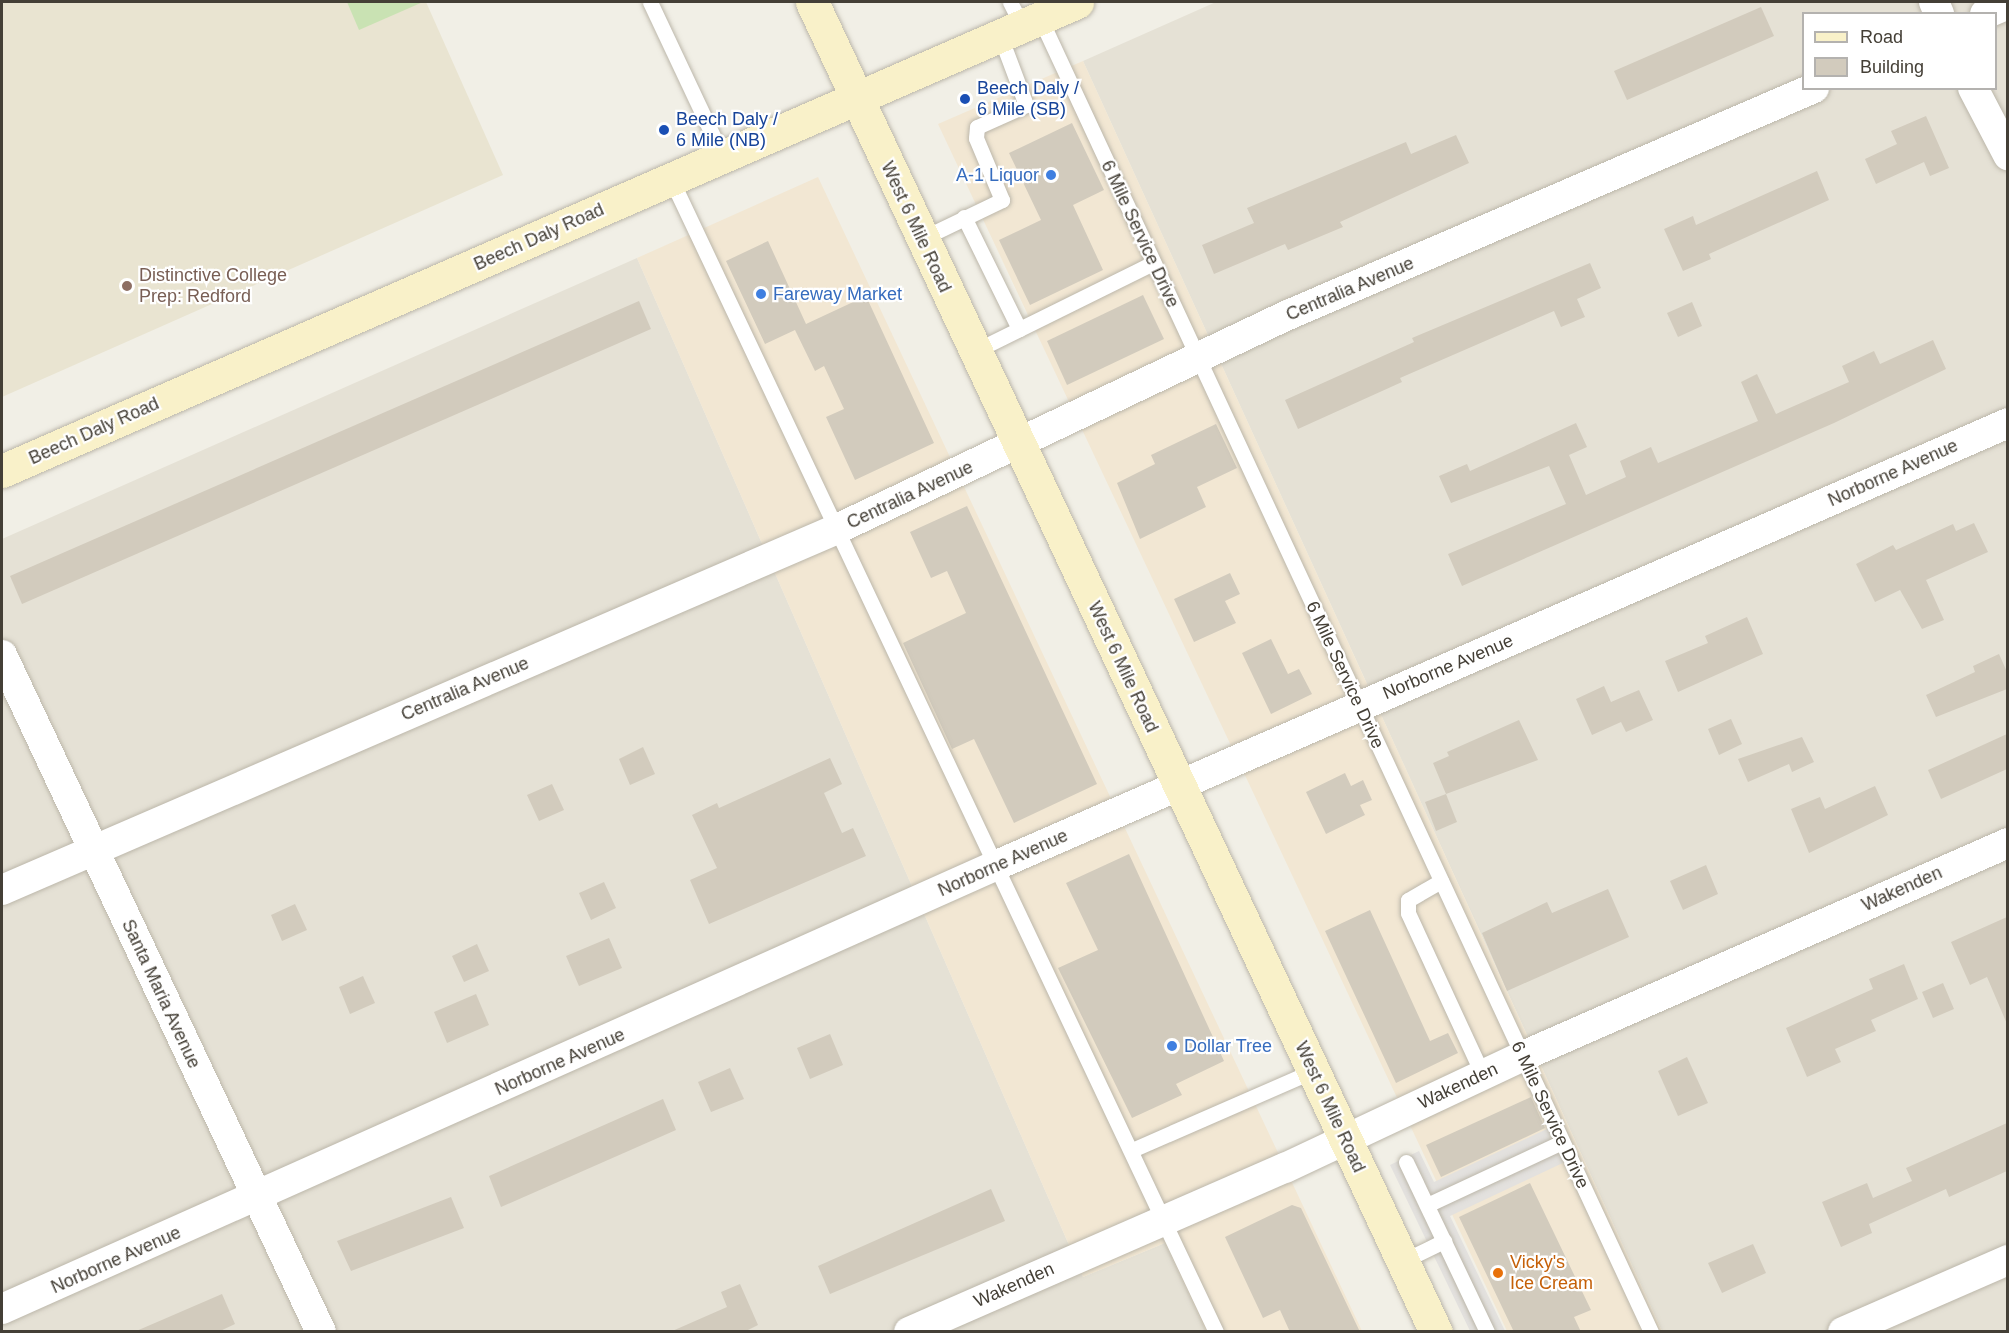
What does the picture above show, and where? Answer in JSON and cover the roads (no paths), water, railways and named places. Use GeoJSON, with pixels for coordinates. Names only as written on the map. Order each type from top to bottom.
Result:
{"type":"FeatureCollection","features":[{"type":"Feature","properties":{"kind":"main road","name":"West 6 Mile Road"},"geometry":{"type":"LineString","coordinates":[[812,2],[921,239],[1436,1332]]}},
{"type":"Feature","properties":{"kind":"main road","name":"Beech Daly Road"},"geometry":{"type":"LineString","coordinates":[[2,471],[856,99],[1018,20],[1077,2]]}},
{"type":"Feature","properties":{"kind":"street"},"geometry":{"type":"LineString","coordinates":[[1989,12],[2007,4]]}},
{"type":"Feature","properties":{"kind":"street","name":"Centralia Avenue"},"geometry":{"type":"LineString","coordinates":[[2,890],[837,529],[1288,315],[1809,90]]}},
{"type":"Feature","properties":{"kind":"street"},"geometry":{"type":"LineString","coordinates":[[1974,90],[2007,155]]}},
{"type":"Feature","properties":{"kind":"street","name":"Norborne Avenue"},"geometry":{"type":"LineString","coordinates":[[2,1310],[257,1198],[997,865],[2007,423]]}},
{"type":"Feature","properties":{"kind":"street","name":"Santa Maria Avenue"},"geometry":{"type":"LineString","coordinates":[[2,655],[321,1332]]}},
{"type":"Feature","properties":{"kind":"street","name":"Wakenden"},"geometry":{"type":"LineString","coordinates":[[909,1332],[1345,1140],[1523,1056],[2007,843]]}},
{"type":"Feature","properties":{"kind":"street"},"geometry":{"type":"LineString","coordinates":[[1843,1332],[2007,1260]]}},
{"type":"Feature","properties":{"kind":"lane"},"geometry":{"type":"LineString","coordinates":[[650,2],[723,157]]}},
{"type":"Feature","properties":{"kind":"lane"},"geometry":{"type":"LineString","coordinates":[[921,239],[1002,200],[976,138],[977,127],[1026,105],[1018,20]]}},
{"type":"Feature","properties":{"kind":"lane","name":"6 Mile Service Drive"},"geometry":{"type":"LineString","coordinates":[[1018,20],[1153,263],[1651,1332]]}},
{"type":"Feature","properties":{"kind":"lane"},"geometry":{"type":"LineString","coordinates":[[671,179],[1132,1150],[1216,1332]]}},
{"type":"Feature","properties":{"kind":"lane"},"geometry":{"type":"LineString","coordinates":[[964,217],[1019,329]]}},
{"type":"Feature","properties":{"kind":"lane"},"geometry":{"type":"LineString","coordinates":[[975,351],[1153,263]]}},
{"type":"Feature","properties":{"kind":"lane"},"geometry":{"type":"LineString","coordinates":[[1441,881],[1408,900],[1408,913],[1483,1075]]}},
{"type":"Feature","properties":{"kind":"lane"},"geometry":{"type":"LineString","coordinates":[[1132,1150],[1313,1071]]}},
{"type":"Feature","properties":{"kind":"lane"},"geometry":{"type":"LineString","coordinates":[[1427,1205],[1562,1142]]}},
{"type":"Feature","properties":{"kind":"lane"},"geometry":{"type":"LineString","coordinates":[[1406,1162],[1487,1332]]}},
{"type":"Feature","properties":{"kind":"lane"},"geometry":{"type":"LineString","coordinates":[[1403,1261],[1444,1241]]}},
{"type":"Feature","properties":{"kind":"place","name":"Beech Daly / 6 Mile (SB)"},"geometry":{"type":"Point","coordinates":[965,99]}},
{"type":"Feature","properties":{"kind":"place","name":"Beech Daly / 6 Mile (NB)"},"geometry":{"type":"Point","coordinates":[664,130]}},
{"type":"Feature","properties":{"kind":"place","name":"A-1 Liquor"},"geometry":{"type":"Point","coordinates":[1051,175]}},
{"type":"Feature","properties":{"kind":"place","name":"Distinctive College Prep: Redford"},"geometry":{"type":"Point","coordinates":[127,286]}},
{"type":"Feature","properties":{"kind":"place","name":"Fareway Market"},"geometry":{"type":"Point","coordinates":[761,294]}},
{"type":"Feature","properties":{"kind":"place","name":"Dollar Tree"},"geometry":{"type":"Point","coordinates":[1172,1046]}},
{"type":"Feature","properties":{"kind":"place","name":"Vicky's Ice Cream"},"geometry":{"type":"Point","coordinates":[1498,1273]}}]}
